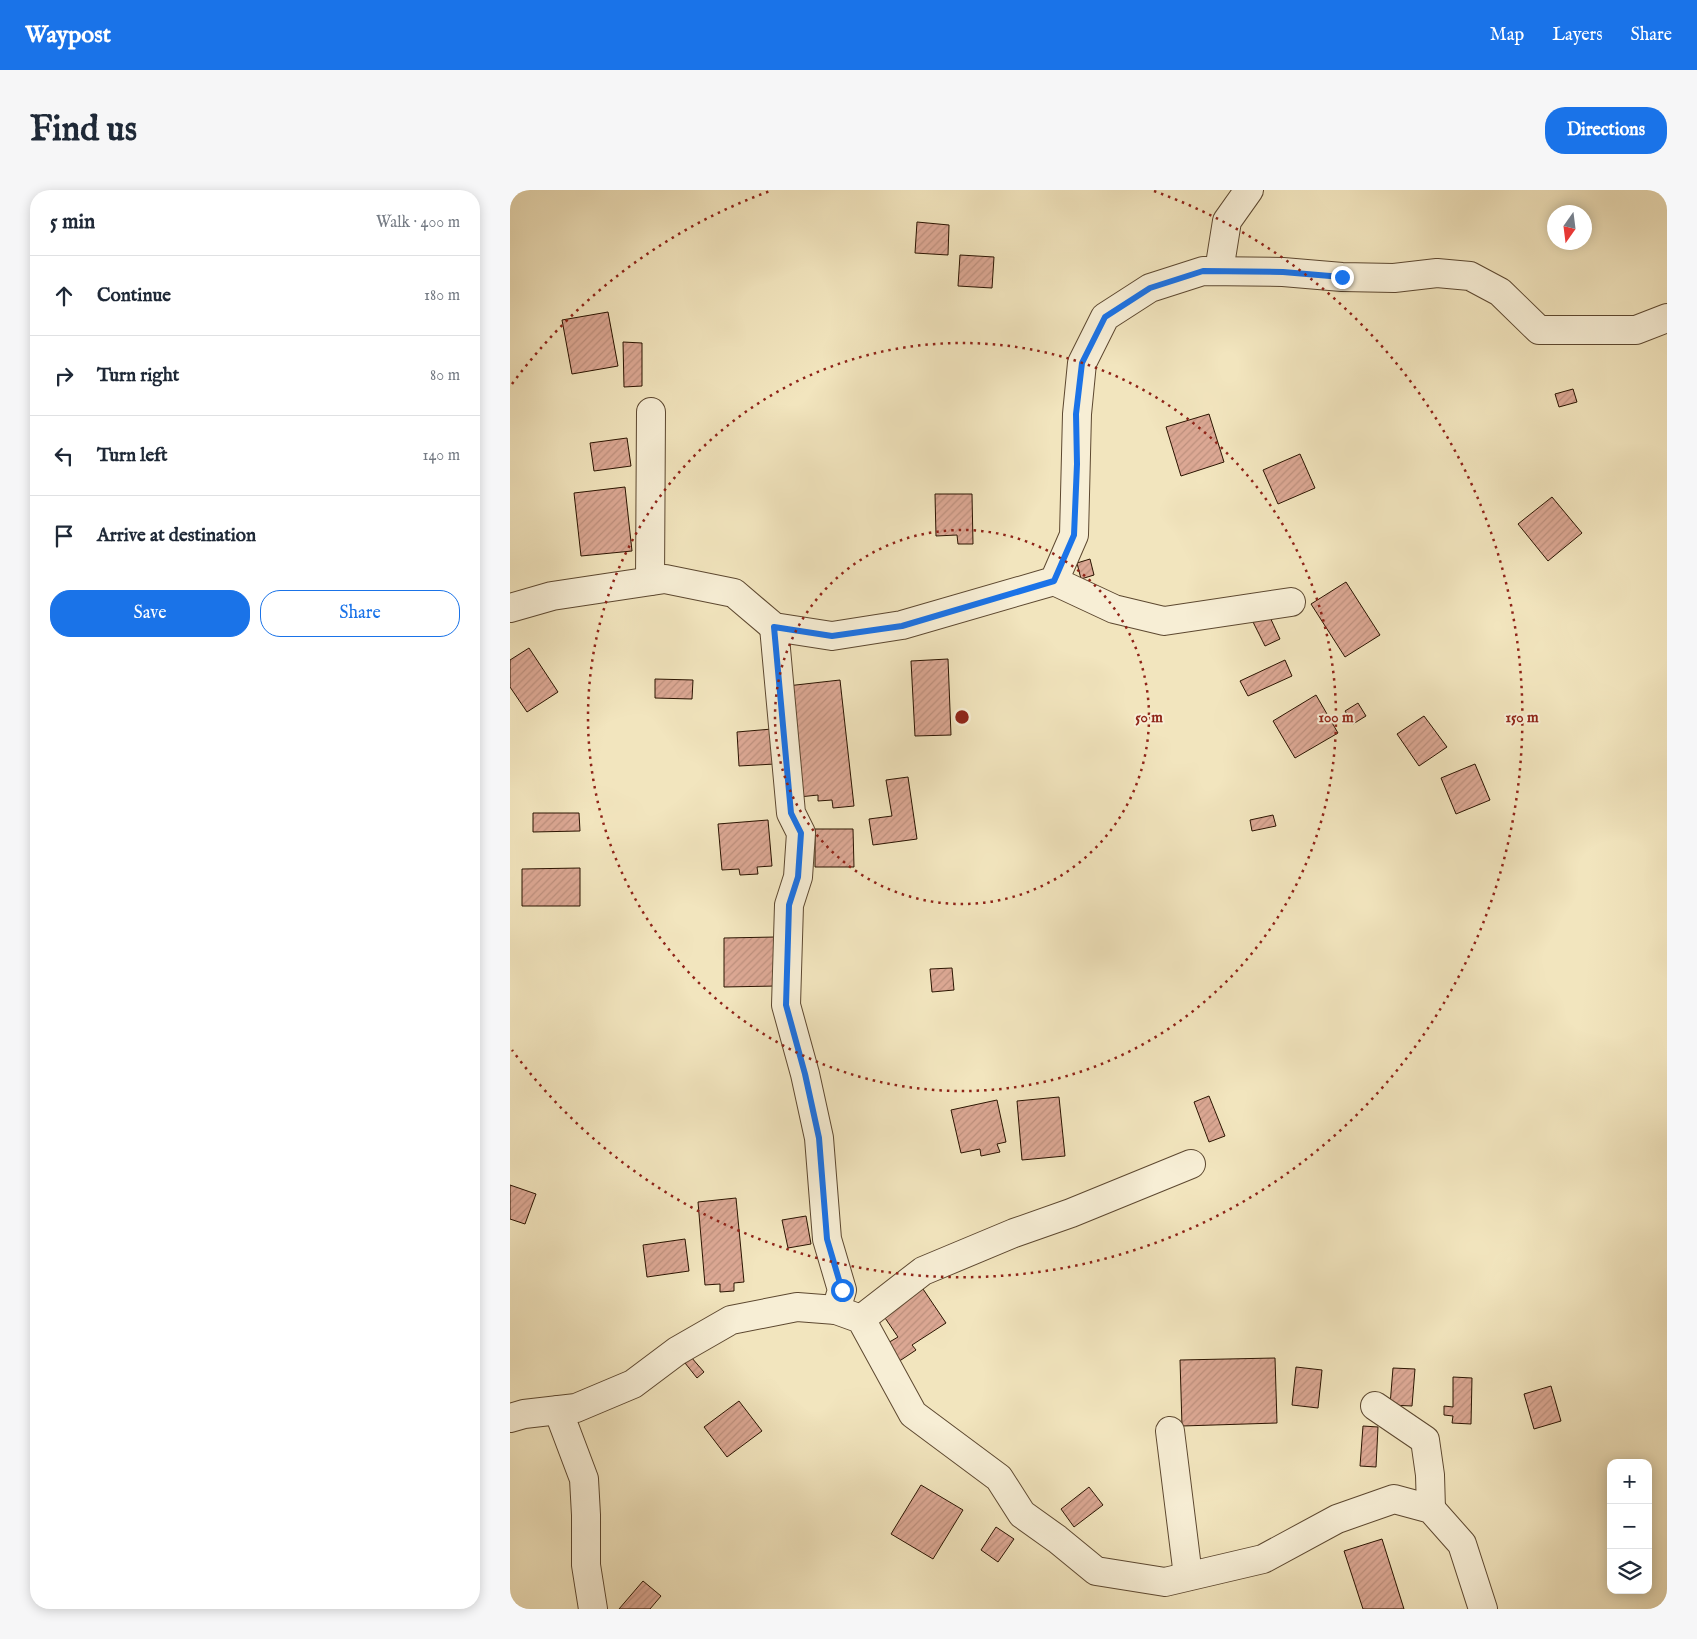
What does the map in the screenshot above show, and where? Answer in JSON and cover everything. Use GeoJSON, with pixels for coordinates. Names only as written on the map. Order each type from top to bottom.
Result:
{"type":"FeatureCollection","features":[{"type":"Feature","properties":{"kind":"street"},"geometry":{"type":"LineString","coordinates":[[1219,271],[1228,221],[1249,190]]}},
{"type":"Feature","properties":{"kind":"street"},"geometry":{"type":"LineString","coordinates":[[1054,581],[1074,535],[1077,464],[1076,414],[1082,363],[1105,317],[1150,288],[1203,271],[1283,272],[1342,277],[1394,278],[1437,273],[1470,276],[1500,292],[1539,330],[1636,330],[1667,318]]}},
{"type":"Feature","properties":{"kind":"street"},"geometry":{"type":"LineString","coordinates":[[650,582],[651,412]]}},
{"type":"Feature","properties":{"kind":"street"},"geometry":{"type":"LineString","coordinates":[[510,608],[552,596],[665,579],[734,594],[774,627],[832,636],[902,626],[1054,581],[1114,608],[1164,621],[1291,602]]}},
{"type":"Feature","properties":{"kind":"street"},"geometry":{"type":"LineString","coordinates":[[774,627],[791,813],[801,833],[798,877],[789,905],[786,1005],[805,1074],[819,1138],[827,1239],[849,1314],[913,1414],[999,1478],[1022,1514],[1057,1539],[1096,1571],[1166,1582],[1263,1559],[1337,1519],[1394,1499],[1431,1508],[1462,1544],[1483,1609]]}},
{"type":"Feature","properties":{"kind":"street"},"geometry":{"type":"LineString","coordinates":[[510,1418],[524,1414],[576,1408],[633,1384],[676,1351],[731,1320],[797,1307],[849,1314],[923,1271],[1014,1233],[1071,1214],[1192,1164]]}},
{"type":"Feature","properties":{"kind":"street"},"geometry":{"type":"LineString","coordinates":[[1375,1406],[1425,1440],[1430,1476],[1431,1508]]}},
{"type":"Feature","properties":{"kind":"street"},"geometry":{"type":"LineString","coordinates":[[558,1410],[584,1479],[586,1565],[593,1609]]}},
{"type":"Feature","properties":{"kind":"street"},"geometry":{"type":"LineString","coordinates":[[1170,1431],[1188,1576]]}},
{"type":"Feature","properties":{"kind":"building"},"geometry":{"type":"Polygon","coordinates":[[[917,222],[949,225],[948,255],[915,253],[917,222]]]}},
{"type":"Feature","properties":{"kind":"building"},"geometry":{"type":"Polygon","coordinates":[[[960,255],[994,257],[992,288],[958,286],[960,255]]]}},
{"type":"Feature","properties":{"kind":"building"},"geometry":{"type":"Polygon","coordinates":[[[608,312],[618,366],[572,374],[562,320],[608,312]]]}},
{"type":"Feature","properties":{"kind":"building"},"geometry":{"type":"Polygon","coordinates":[[[623,342],[642,343],[642,386],[624,387],[623,342]]]}},
{"type":"Feature","properties":{"kind":"building"},"geometry":{"type":"Polygon","coordinates":[[[1573,389],[1577,402],[1559,407],[1555,394],[1573,389]]]}},
{"type":"Feature","properties":{"kind":"building"},"geometry":{"type":"Polygon","coordinates":[[[1209,414],[1224,462],[1181,476],[1166,427],[1209,414]]]}},
{"type":"Feature","properties":{"kind":"building"},"geometry":{"type":"Polygon","coordinates":[[[627,438],[631,466],[594,471],[590,443],[627,438]]]}},
{"type":"Feature","properties":{"kind":"building"},"geometry":{"type":"Polygon","coordinates":[[[1300,454],[1315,488],[1278,504],[1263,470],[1300,454]]]}},
{"type":"Feature","properties":{"kind":"building"},"geometry":{"type":"Polygon","coordinates":[[[625,487],[632,551],[581,556],[574,493],[625,487]]]}},
{"type":"Feature","properties":{"kind":"building"},"geometry":{"type":"Polygon","coordinates":[[[935,494],[972,494],[973,544],[958,544],[957,535],[936,536],[935,494]]]}},
{"type":"Feature","properties":{"kind":"building"},"geometry":{"type":"Polygon","coordinates":[[[1552,497],[1582,533],[1548,561],[1518,524],[1552,497]]]}},
{"type":"Feature","properties":{"kind":"building"},"geometry":{"type":"Polygon","coordinates":[[[1090,559],[1094,575],[1081,579],[1077,563],[1090,559]]]}},
{"type":"Feature","properties":{"kind":"building"},"geometry":{"type":"Polygon","coordinates":[[[1346,582],[1380,635],[1345,657],[1311,604],[1346,582]]]}},
{"type":"Feature","properties":{"kind":"building"},"geometry":{"type":"Polygon","coordinates":[[[1269,615],[1280,639],[1265,646],[1253,622],[1269,615]]]}},
{"type":"Feature","properties":{"kind":"building"},"geometry":{"type":"Polygon","coordinates":[[[529,648],[558,692],[527,712],[510,687],[510,660],[529,648]]]}},
{"type":"Feature","properties":{"kind":"building"},"geometry":{"type":"Polygon","coordinates":[[[948,659],[951,735],[915,736],[911,661],[948,659]]]}},
{"type":"Feature","properties":{"kind":"building"},"geometry":{"type":"Polygon","coordinates":[[[1285,660],[1292,676],[1248,696],[1240,681],[1285,660]]]}},
{"type":"Feature","properties":{"kind":"building"},"geometry":{"type":"Polygon","coordinates":[[[655,679],[693,680],[692,699],[655,698],[655,679]]]}},
{"type":"Feature","properties":{"kind":"building"},"geometry":{"type":"Polygon","coordinates":[[[840,680],[854,806],[833,808],[832,800],[818,801],[818,795],[799,797],[787,686],[840,680]]]}},
{"type":"Feature","properties":{"kind":"building"},"geometry":{"type":"Polygon","coordinates":[[[1316,695],[1338,733],[1295,758],[1273,721],[1316,695]]]}},
{"type":"Feature","properties":{"kind":"building"},"geometry":{"type":"Polygon","coordinates":[[[1358,703],[1366,716],[1353,724],[1345,711],[1358,703]]]}},
{"type":"Feature","properties":{"kind":"building"},"geometry":{"type":"Polygon","coordinates":[[[1424,716],[1447,747],[1419,766],[1397,734],[1424,716]]]}},
{"type":"Feature","properties":{"kind":"building"},"geometry":{"type":"Polygon","coordinates":[[[772,729],[775,764],[739,766],[737,732],[772,729]]]}},
{"type":"Feature","properties":{"kind":"building"},"geometry":{"type":"Polygon","coordinates":[[[1475,764],[1490,800],[1456,814],[1441,778],[1475,764]]]}},
{"type":"Feature","properties":{"kind":"building"},"geometry":{"type":"Polygon","coordinates":[[[908,777],[917,839],[873,845],[869,819],[892,816],[886,780],[908,777]]]}},
{"type":"Feature","properties":{"kind":"building"},"geometry":{"type":"Polygon","coordinates":[[[533,813],[579,813],[580,831],[533,832],[533,813]]]}},
{"type":"Feature","properties":{"kind":"building"},"geometry":{"type":"Polygon","coordinates":[[[1273,815],[1276,826],[1252,831],[1250,820],[1273,815]]]}},
{"type":"Feature","properties":{"kind":"building"},"geometry":{"type":"Polygon","coordinates":[[[768,820],[772,866],[757,867],[758,874],[740,875],[739,869],[722,870],[718,824],[768,820]]]}},
{"type":"Feature","properties":{"kind":"building"},"geometry":{"type":"Polygon","coordinates":[[[815,829],[853,829],[854,867],[815,867],[815,829]]]}},
{"type":"Feature","properties":{"kind":"building"},"geometry":{"type":"Polygon","coordinates":[[[580,868],[580,906],[522,906],[522,869],[580,868]]]}},
{"type":"Feature","properties":{"kind":"building"},"geometry":{"type":"Polygon","coordinates":[[[776,937],[777,986],[724,987],[724,938],[776,937]]]}},
{"type":"Feature","properties":{"kind":"building"},"geometry":{"type":"Polygon","coordinates":[[[952,968],[954,990],[932,992],[930,969],[952,968]]]}},
{"type":"Feature","properties":{"kind":"building"},"geometry":{"type":"Polygon","coordinates":[[[1209,1096],[1225,1136],[1209,1142],[1194,1102],[1209,1096]]]}},
{"type":"Feature","properties":{"kind":"building"},"geometry":{"type":"Polygon","coordinates":[[[1059,1097],[1065,1156],[1022,1160],[1017,1101],[1059,1097]]]}},
{"type":"Feature","properties":{"kind":"building"},"geometry":{"type":"Polygon","coordinates":[[[997,1100],[1006,1142],[997,1144],[1000,1152],[981,1156],[980,1149],[961,1153],[951,1110],[997,1100]]]}},
{"type":"Feature","properties":{"kind":"building"},"geometry":{"type":"Polygon","coordinates":[[[510,1185],[536,1194],[525,1224],[510,1219],[510,1185]]]}},
{"type":"Feature","properties":{"kind":"building"},"geometry":{"type":"Polygon","coordinates":[[[736,1198],[744,1282],[734,1283],[734,1291],[720,1292],[720,1284],[705,1285],[698,1202],[736,1198]]]}},
{"type":"Feature","properties":{"kind":"building"},"geometry":{"type":"Polygon","coordinates":[[[806,1216],[811,1244],[788,1248],[782,1220],[806,1216]]]}},
{"type":"Feature","properties":{"kind":"building"},"geometry":{"type":"Polygon","coordinates":[[[685,1239],[689,1271],[647,1277],[643,1245],[685,1239]]]}},
{"type":"Feature","properties":{"kind":"building"},"geometry":{"type":"Polygon","coordinates":[[[923,1289],[946,1323],[912,1345],[916,1350],[898,1362],[886,1344],[898,1337],[883,1315],[923,1289]]]}},
{"type":"Feature","properties":{"kind":"building"},"geometry":{"type":"Polygon","coordinates":[[[691,1357],[704,1372],[697,1378],[685,1363],[691,1357]]]}},
{"type":"Feature","properties":{"kind":"building"},"geometry":{"type":"Polygon","coordinates":[[[1275,1358],[1277,1423],[1182,1426],[1180,1360],[1275,1358]]]}},
{"type":"Feature","properties":{"kind":"building"},"geometry":{"type":"Polygon","coordinates":[[[1296,1367],[1322,1370],[1318,1408],[1292,1405],[1296,1367]]]}},
{"type":"Feature","properties":{"kind":"building"},"geometry":{"type":"Polygon","coordinates":[[[1393,1368],[1415,1369],[1412,1406],[1390,1405],[1393,1368]]]}},
{"type":"Feature","properties":{"kind":"building"},"geometry":{"type":"Polygon","coordinates":[[[1453,1377],[1472,1378],[1471,1424],[1452,1423],[1453,1416],[1444,1415],[1444,1406],[1453,1407],[1453,1377]]]}},
{"type":"Feature","properties":{"kind":"building"},"geometry":{"type":"Polygon","coordinates":[[[1551,1386],[1561,1421],[1534,1429],[1524,1394],[1551,1386]]]}},
{"type":"Feature","properties":{"kind":"building"},"geometry":{"type":"Polygon","coordinates":[[[739,1401],[762,1431],[727,1457],[704,1427],[739,1401]]]}},
{"type":"Feature","properties":{"kind":"building"},"geometry":{"type":"Polygon","coordinates":[[[1363,1426],[1378,1427],[1376,1467],[1360,1466],[1363,1426]]]}},
{"type":"Feature","properties":{"kind":"building"},"geometry":{"type":"Polygon","coordinates":[[[921,1485],[963,1510],[933,1559],[891,1534],[921,1485]]]}},
{"type":"Feature","properties":{"kind":"building"},"geometry":{"type":"Polygon","coordinates":[[[1089,1487],[1103,1505],[1074,1527],[1061,1509],[1089,1487]]]}},
{"type":"Feature","properties":{"kind":"building"},"geometry":{"type":"Polygon","coordinates":[[[996,1527],[1014,1539],[998,1562],[981,1550],[996,1527]]]}},
{"type":"Feature","properties":{"kind":"building"},"geometry":{"type":"Polygon","coordinates":[[[1382,1539],[1404,1609],[1363,1609],[1344,1551],[1382,1539]]]}},
{"type":"Feature","properties":{"kind":"building"},"geometry":{"type":"Polygon","coordinates":[[[643,1581],[661,1596],[650,1609],[619,1609],[643,1581]]]}},
{"type":"Feature","properties":{"kind":"route"},"geometry":{"type":"LineString","coordinates":[[842,1290],[827,1239],[819,1138],[805,1074],[786,1005],[789,905],[798,877],[801,833],[791,813],[774,627],[832,636],[902,626],[1054,581],[1074,535],[1077,464],[1076,414],[1082,363],[1105,317],[1150,288],[1203,271],[1283,272],[1342,277]]}}]}
